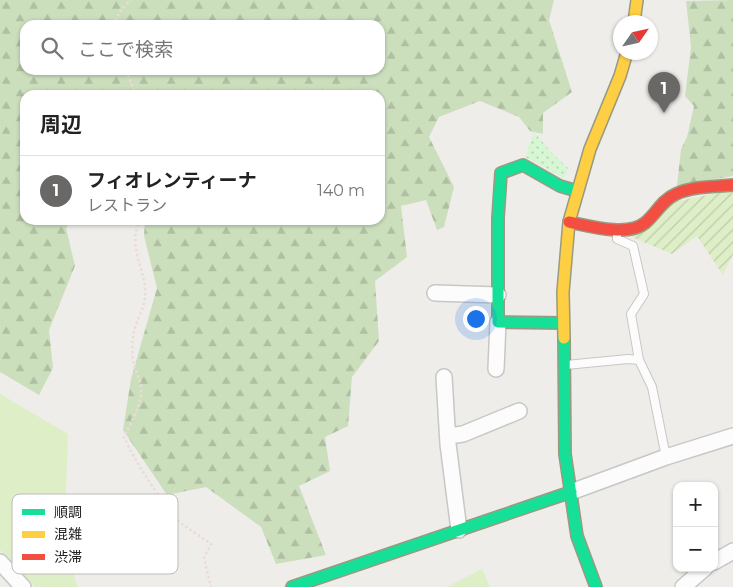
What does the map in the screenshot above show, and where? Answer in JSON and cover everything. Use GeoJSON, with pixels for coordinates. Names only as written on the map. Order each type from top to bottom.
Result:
{"type":"FeatureCollection","features":[{"type":"Feature","properties":{"kind":"street"},"geometry":{"type":"LineString","coordinates":[[635,15],[637,0]]}},
{"type":"Feature","properties":{"kind":"street"},"geometry":{"type":"LineString","coordinates":[[596,587],[577,536],[565,454],[563,292],[569,222],[577,191],[590,149],[625,60]]}},
{"type":"Feature","properties":{"kind":"street"},"geometry":{"type":"LineString","coordinates":[[496,369],[498,218],[501,173],[523,165],[560,186],[577,191]]}},
{"type":"Feature","properties":{"kind":"street"},"geometry":{"type":"LineString","coordinates":[[569,222],[588,226],[637,228],[643,225],[666,199],[683,191],[733,185]]}},
{"type":"Feature","properties":{"kind":"street"},"geometry":{"type":"LineString","coordinates":[[435,293],[498,295]]}},
{"type":"Feature","properties":{"kind":"street"},"geometry":{"type":"LineString","coordinates":[[498,322],[563,323]]}},
{"type":"Feature","properties":{"kind":"street"},"geometry":{"type":"LineString","coordinates":[[444,377],[458,530]]}},
{"type":"Feature","properties":{"kind":"street"},"geometry":{"type":"LineString","coordinates":[[448,436],[463,434],[519,411]]}},
{"type":"Feature","properties":{"kind":"street"},"geometry":{"type":"LineString","coordinates":[[292,587],[571,492],[666,457],[733,436]]}},
{"type":"Feature","properties":{"kind":"street"},"geometry":{"type":"LineString","coordinates":[[718,560],[733,551]]}},
{"type":"Feature","properties":{"kind":"street"},"geometry":{"type":"LineString","coordinates":[[0,562],[20,586]]}},
{"type":"Feature","properties":{"kind":"street"},"geometry":{"type":"LineString","coordinates":[[683,587],[700,572]]}},
{"type":"Feature","properties":{"kind":"lane"},"geometry":{"type":"LineString","coordinates":[[616,228],[617,239],[633,246],[644,294],[631,314],[639,360],[652,387],[666,457]]}},
{"type":"Feature","properties":{"kind":"lane"},"geometry":{"type":"LineString","coordinates":[[564,365],[628,359],[639,360]]}},
{"type":"Feature","properties":{"kind":"path"},"geometry":{"type":"LineString","coordinates":[[116,20],[122,8],[131,0]]}},
{"type":"Feature","properties":{"kind":"path"},"geometry":{"type":"LineString","coordinates":[[128,75],[134,90]]}},
{"type":"Feature","properties":{"kind":"path"},"geometry":{"type":"LineString","coordinates":[[138,225],[135,252],[142,274],[145,298],[136,323],[133,362],[141,387],[138,406],[124,437],[131,452],[159,494]]}},
{"type":"Feature","properties":{"kind":"path"},"geometry":{"type":"LineString","coordinates":[[178,519],[211,544],[204,558],[211,587]]}},
{"type":"Feature","properties":{"kind":"green space"},"geometry":{"type":"Polygon","coordinates":[[[0,0],[554,0],[549,20],[572,92],[543,113],[543,134],[530,131],[519,117],[480,101],[439,117],[429,137],[454,187],[444,227],[437,230],[426,200],[401,206],[407,257],[375,281],[379,341],[352,377],[348,426],[325,437],[330,471],[299,486],[326,555],[276,564],[261,527],[206,487],[166,494],[123,430],[131,379],[157,288],[144,236],[145,225],[385,225],[385,90],[20,90],[20,225],[68,225],[66,228],[75,266],[49,330],[53,368],[39,395],[0,372],[0,0]]]}},
{"type":"Feature","properties":{"kind":"green space"},"geometry":{"type":"Polygon","coordinates":[[[733,0],[733,176],[677,186],[681,149],[687,137],[694,106],[685,96],[691,47],[686,1],[733,0]]]}},
{"type":"Feature","properties":{"kind":"green space"},"geometry":{"type":"Polygon","coordinates":[[[534,132],[568,168],[564,178],[525,157],[534,132]]]}},
{"type":"Feature","properties":{"kind":"green space"},"geometry":{"type":"Polygon","coordinates":[[[733,190],[733,255],[723,275],[697,236],[672,254],[620,232],[673,202],[733,190]]]}},
{"type":"Feature","properties":{"kind":"green space"},"geometry":{"type":"Polygon","coordinates":[[[0,394],[68,434],[66,494],[12,494],[12,563],[0,550],[0,394]]]}},
{"type":"Feature","properties":{"kind":"green space"},"geometry":{"type":"Polygon","coordinates":[[[482,569],[490,587],[447,587],[482,569]]]}},
{"type":"Feature","properties":{"kind":"green space"},"geometry":{"type":"Polygon","coordinates":[[[23,574],[73,574],[78,587],[35,587],[23,574]]]}},
{"type":"Feature","properties":{"kind":"traffic: fast"},"geometry":{"type":"LineString","coordinates":[[563,323],[498,322],[498,218],[501,173],[523,165],[560,186],[577,191]]}},
{"type":"Feature","properties":{"kind":"traffic: fast"},"geometry":{"type":"LineString","coordinates":[[564,338],[565,454],[577,536],[596,587]]}},
{"type":"Feature","properties":{"kind":"traffic: fast"},"geometry":{"type":"LineString","coordinates":[[292,587],[571,492]]}},
{"type":"Feature","properties":{"kind":"traffic: slow"},"geometry":{"type":"LineString","coordinates":[[635,15],[637,0]]}},
{"type":"Feature","properties":{"kind":"traffic: slow"},"geometry":{"type":"LineString","coordinates":[[564,338],[563,292],[569,222],[590,149],[625,60]]}},
{"type":"Feature","properties":{"kind":"traffic: jam"},"geometry":{"type":"LineString","coordinates":[[569,222],[597,228],[619,230],[638,227],[645,223],[663,203],[676,194],[696,188],[733,185]]}},
{"type":"Feature","properties":{"kind":"place","name":"フィオレンティーナ"},"geometry":{"type":"Point","coordinates":[664,113]}}]}
